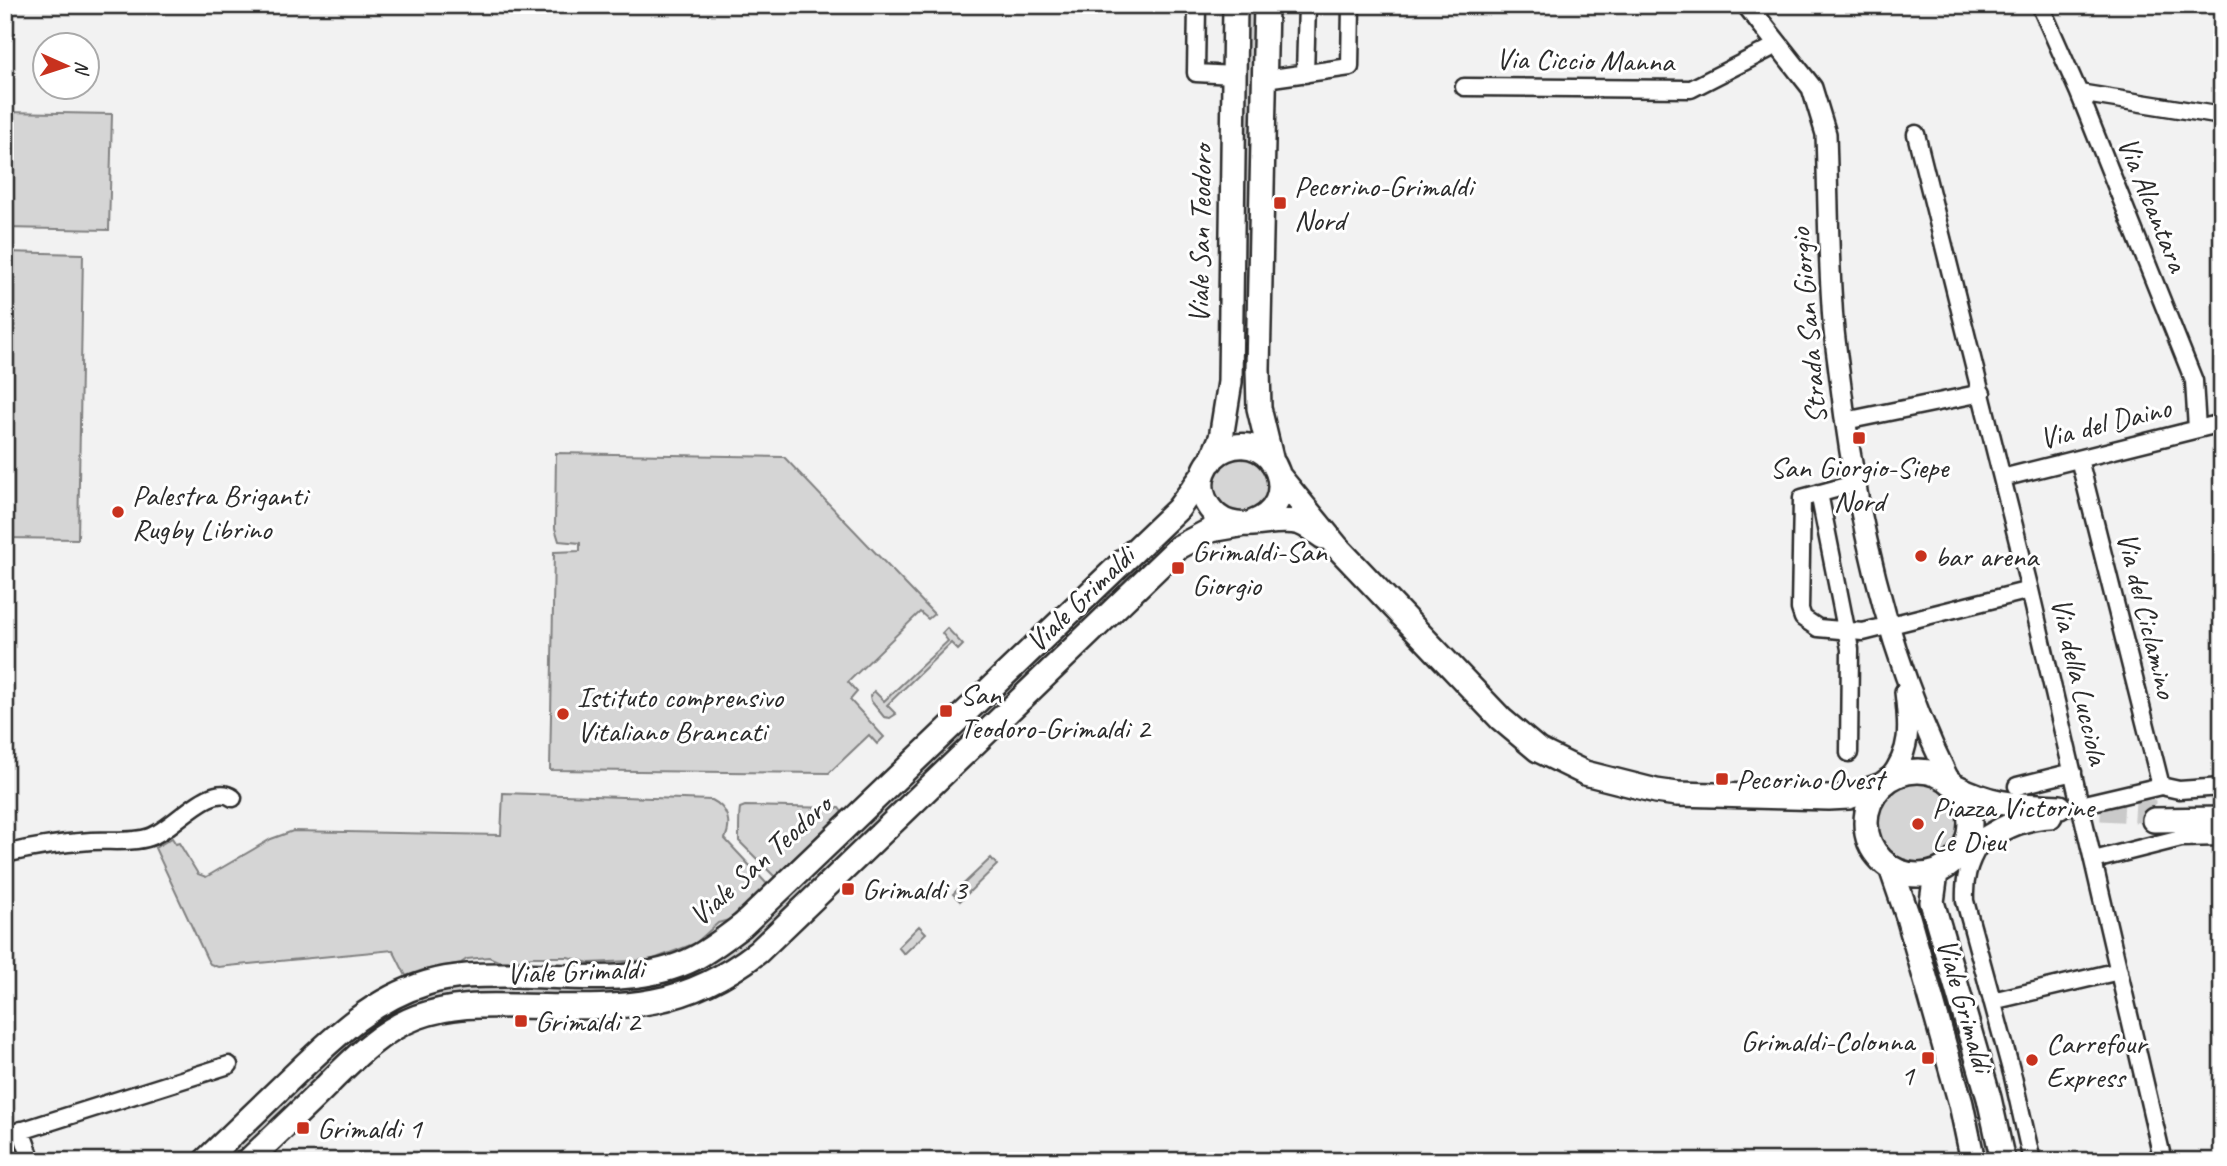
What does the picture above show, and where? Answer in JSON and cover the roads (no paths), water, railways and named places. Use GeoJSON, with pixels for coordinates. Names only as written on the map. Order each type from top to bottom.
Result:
{"type":"FeatureCollection","features":[{"type":"Feature","properties":{"kind":"main road","name":"Viale San Teodoro"},"geometry":{"type":"LineString","coordinates":[[205,1161],[345,1027],[382,1002],[408,990],[469,975],[601,977],[648,973],[694,959],[712,948],[743,925],[1178,509],[1207,468],[1221,439],[1230,382],[1235,5]]}},
{"type":"Feature","properties":{"kind":"main road"},"geometry":{"type":"LineString","coordinates":[[1245,524],[1264,517],[1275,505],[1280,491],[1259,408],[1266,5]]}},
{"type":"Feature","properties":{"kind":"main road"},"geometry":{"type":"LineString","coordinates":[[1338,548],[1302,524],[1269,521],[1245,524],[1221,519],[1210,509],[1203,495],[1207,468],[1222,451],[1242,446],[1256,449],[1276,469],[1338,548],[1500,719],[1538,750],[1562,763],[1616,782],[1677,794],[1859,801],[1902,773],[1927,772],[1983,800],[2067,809]]}},
{"type":"Feature","properties":{"kind":"main road","name":"Viale Grimaldi"},"geometry":{"type":"LineString","coordinates":[[248,1161],[373,1041],[416,1018],[443,1009],[467,1006],[627,1006],[695,991],[727,974],[758,952],[1179,547],[1211,530],[1245,524]]}},
{"type":"Feature","properties":{"kind":"main road"},"geometry":{"type":"LineString","coordinates":[[1952,784],[1962,795],[1970,819],[1966,844],[1959,856]]}},
{"type":"Feature","properties":{"kind":"main road"},"geometry":{"type":"LineString","coordinates":[[1859,801],[1866,820],[1869,841],[1880,859],[1891,868],[1913,876],[1936,873],[2010,824],[2067,809]]}},
{"type":"Feature","properties":{"kind":"main road"},"geometry":{"type":"LineString","coordinates":[[2222,809],[2155,816],[2222,820]]}},
{"type":"Feature","properties":{"kind":"main road","name":"Viale Grimaldi"},"geometry":{"type":"LineString","coordinates":[[1891,868],[1908,917],[1961,1104],[1973,1161]]}},
{"type":"Feature","properties":{"kind":"main road"},"geometry":{"type":"LineString","coordinates":[[1936,873],[1932,902],[1989,1098],[2003,1161]]}},
{"type":"Feature","properties":{"kind":"street"},"geometry":{"type":"LineString","coordinates":[[1197,5],[1196,73],[1234,75]]}},
{"type":"Feature","properties":{"kind":"street"},"geometry":{"type":"LineString","coordinates":[[1305,74],[1307,5]]}},
{"type":"Feature","properties":{"kind":"street"},"geometry":{"type":"LineString","coordinates":[[1265,79],[1350,67],[1351,5]]}},
{"type":"Feature","properties":{"kind":"street","name":"Strada San Giorgio"},"geometry":{"type":"LineString","coordinates":[[1747,5],[1812,88],[1826,134],[1832,307],[1845,421],[1854,484],[1901,660]]}},
{"type":"Feature","properties":{"kind":"street","name":"Via Alcantara"},"geometry":{"type":"LineString","coordinates":[[2040,5],[2079,93],[2194,381],[2197,429]]}},
{"type":"Feature","properties":{"kind":"street","name":"Via Ciccio Manna"},"geometry":{"type":"LineString","coordinates":[[1464,87],[1691,89],[1779,44]]}},
{"type":"Feature","properties":{"kind":"street"},"geometry":{"type":"LineString","coordinates":[[2079,93],[2222,116]]}},
{"type":"Feature","properties":{"kind":"street","name":"Via della Lucciola"},"geometry":{"type":"LineString","coordinates":[[1916,134],[1982,393],[2073,772],[2067,809],[2094,860],[2164,1161]]}},
{"type":"Feature","properties":{"kind":"street"},"geometry":{"type":"LineString","coordinates":[[1845,421],[1982,393]]}},
{"type":"Feature","properties":{"kind":"street","name":"Via del Daino"},"geometry":{"type":"LineString","coordinates":[[2002,478],[2222,423]]}},
{"type":"Feature","properties":{"kind":"street","name":"Via del Ciclamino"},"geometry":{"type":"LineString","coordinates":[[2079,458],[2161,786]]}},
{"type":"Feature","properties":{"kind":"street"},"geometry":{"type":"LineString","coordinates":[[1854,484],[1802,498],[1800,609],[1803,618],[1818,628],[1863,632],[2030,590]]}},
{"type":"Feature","properties":{"kind":"street"},"geometry":{"type":"LineString","coordinates":[[1819,493],[1850,649],[1849,752]]}},
{"type":"Feature","properties":{"kind":"street"},"geometry":{"type":"LineString","coordinates":[[1886,782],[1900,765],[1908,738],[1901,660]]}},
{"type":"Feature","properties":{"kind":"street"},"geometry":{"type":"LineString","coordinates":[[1901,660],[1930,739],[1952,784]]}},
{"type":"Feature","properties":{"kind":"street"},"geometry":{"type":"LineString","coordinates":[[2017,786],[2073,772]]}},
{"type":"Feature","properties":{"kind":"street"},"geometry":{"type":"LineString","coordinates":[[2067,809],[2161,786],[2179,790],[2222,788]]}},
{"type":"Feature","properties":{"kind":"street"},"geometry":{"type":"LineString","coordinates":[[5,855],[63,843],[144,839],[164,831],[208,796],[222,793],[233,798]]}},
{"type":"Feature","properties":{"kind":"street"},"geometry":{"type":"LineString","coordinates":[[2094,860],[2181,838],[2222,837]]}},
{"type":"Feature","properties":{"kind":"street"},"geometry":{"type":"LineString","coordinates":[[1965,901],[1966,872],[1982,841]]}},
{"type":"Feature","properties":{"kind":"street"},"geometry":{"type":"LineString","coordinates":[[1959,856],[1965,901],[2032,1161]]}},
{"type":"Feature","properties":{"kind":"street"},"geometry":{"type":"LineString","coordinates":[[1992,1000],[2119,971]]}},
{"type":"Feature","properties":{"kind":"street"},"geometry":{"type":"LineString","coordinates":[[32,1161],[13,1133],[229,1065]]}},
{"type":"Feature","properties":{"kind":"tunnel"},"geometry":{"type":"LineString","coordinates":[[2067,807],[2155,812]]}},
{"type":"Feature","properties":{"kind":"place","name":"Pecorino-Grimaldi Nord"},"geometry":{"type":"Point","coordinates":[1280,203]}},
{"type":"Feature","properties":{"kind":"place","name":"San Giorgio-Siepe Nord"},"geometry":{"type":"Point","coordinates":[1859,438]}},
{"type":"Feature","properties":{"kind":"place","name":"Palestra Briganti Rugby Librino"},"geometry":{"type":"Point","coordinates":[118,512]}},
{"type":"Feature","properties":{"kind":"place","name":"bar arena"},"geometry":{"type":"Point","coordinates":[1921,556]}},
{"type":"Feature","properties":{"kind":"place","name":"Grimaldi-San Giorgio"},"geometry":{"type":"Point","coordinates":[1178,568]}},
{"type":"Feature","properties":{"kind":"place","name":"San Teodoro-Grimaldi 2"},"geometry":{"type":"Point","coordinates":[946,711]}},
{"type":"Feature","properties":{"kind":"place","name":"Istituto comprensivo Vitaliano Brancati"},"geometry":{"type":"Point","coordinates":[563,714]}},
{"type":"Feature","properties":{"kind":"place","name":"Pecorino Ovest"},"geometry":{"type":"Point","coordinates":[1722,779]}},
{"type":"Feature","properties":{"kind":"place","name":"Piazza Victorine Le Dieu"},"geometry":{"type":"Point","coordinates":[1918,824]}},
{"type":"Feature","properties":{"kind":"place","name":"Grimaldi 3"},"geometry":{"type":"Point","coordinates":[848,889]}},
{"type":"Feature","properties":{"kind":"place","name":"Grimaldi 2"},"geometry":{"type":"Point","coordinates":[521,1021]}},
{"type":"Feature","properties":{"kind":"place","name":"Grimaldi-Colonna 1"},"geometry":{"type":"Point","coordinates":[1928,1058]}},
{"type":"Feature","properties":{"kind":"place","name":"Carrefour Express"},"geometry":{"type":"Point","coordinates":[2032,1060]}},
{"type":"Feature","properties":{"kind":"place","name":"Grimaldi 1"},"geometry":{"type":"Point","coordinates":[303,1128]}}]}
